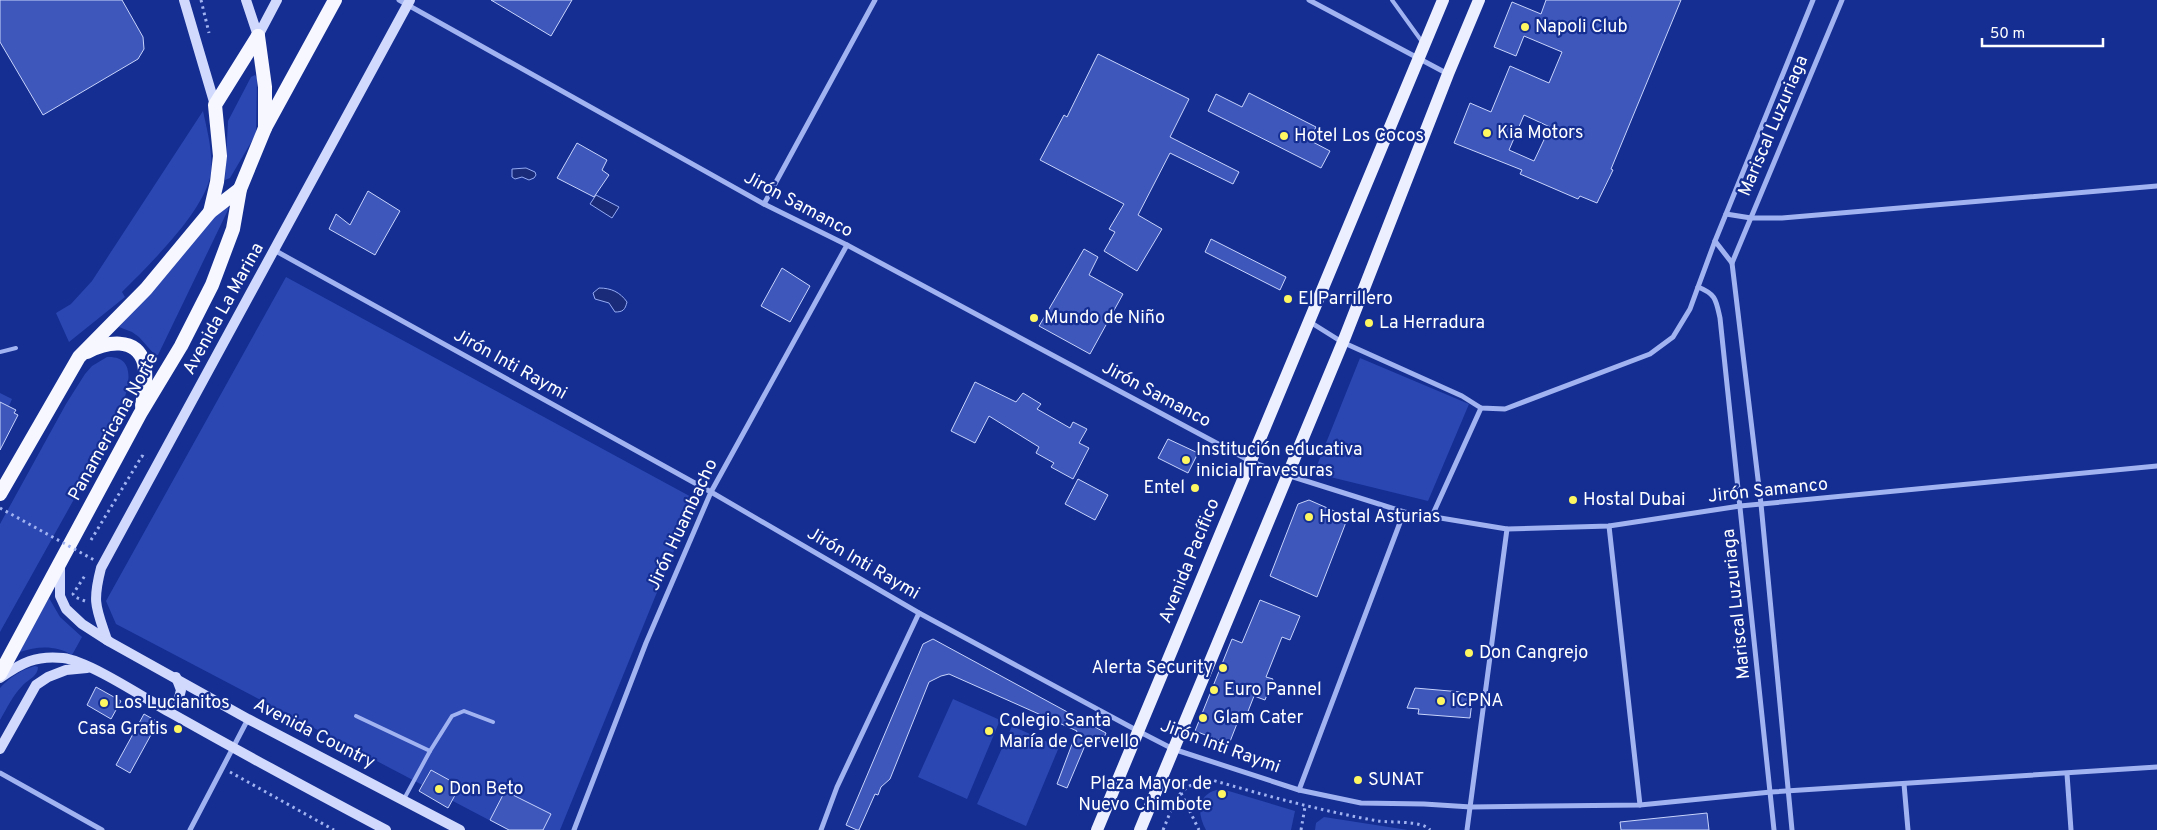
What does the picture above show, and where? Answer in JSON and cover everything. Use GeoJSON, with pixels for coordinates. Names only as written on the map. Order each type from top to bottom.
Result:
{"type":"FeatureCollection","features":[{"type":"Feature","properties":{"kind":"highway","name":"Panamericana Norte"},"geometry":{"type":"LineString","coordinates":[[0,674],[140,414],[181,346],[212,285],[233,229],[240,189],[265,128],[336,0]]}},
{"type":"Feature","properties":{"kind":"highway"},"geometry":{"type":"LineString","coordinates":[[210,212],[217,182],[220,156],[215,105],[258,36]]}},
{"type":"Feature","properties":{"kind":"highway"},"geometry":{"type":"LineString","coordinates":[[258,36],[265,87],[265,128]]}},
{"type":"Feature","properties":{"kind":"highway"},"geometry":{"type":"LineString","coordinates":[[0,494],[79,357],[146,289],[210,212],[240,189]]}},
{"type":"Feature","properties":{"kind":"highway"},"geometry":{"type":"LineString","coordinates":[[79,357],[97,347],[111,343],[121,343],[130,346],[138,352],[145,370],[145,385],[140,414]]}},
{"type":"Feature","properties":{"kind":"main road"},"geometry":{"type":"LineString","coordinates":[[184,0],[215,105]]}},
{"type":"Feature","properties":{"kind":"main road"},"geometry":{"type":"LineString","coordinates":[[246,0],[258,36]]}},
{"type":"Feature","properties":{"kind":"main road"},"geometry":{"type":"LineString","coordinates":[[258,36],[277,0]]}},
{"type":"Feature","properties":{"kind":"main road","name":"Avenida Pacífico"},"geometry":{"type":"LineString","coordinates":[[1097,830],[1442,0]]}},
{"type":"Feature","properties":{"kind":"main road"},"geometry":{"type":"LineString","coordinates":[[1140,830],[1342,342],[1479,0]]}},
{"type":"Feature","properties":{"kind":"main road","name":"Avenida La Marina"},"geometry":{"type":"LineString","coordinates":[[107,640],[95,604],[101,568],[274,250],[405,2]]}},
{"type":"Feature","properties":{"kind":"main road","name":"Avenida Country"},"geometry":{"type":"LineString","coordinates":[[60,565],[60,596],[66,609],[82,624],[248,719],[404,799],[454,829]]}},
{"type":"Feature","properties":{"kind":"main road"},"geometry":{"type":"LineString","coordinates":[[0,678],[20,664],[43,657],[65,658],[90,668],[233,748],[386,830]]}},
{"type":"Feature","properties":{"kind":"main road"},"geometry":{"type":"LineString","coordinates":[[0,749],[36,685],[48,677],[66,670],[90,668]]}},
{"type":"Feature","properties":{"kind":"main road"},"geometry":{"type":"LineString","coordinates":[[157,705],[170,705],[178,702],[181,690],[176,677]]}},
{"type":"Feature","properties":{"kind":"street"},"geometry":{"type":"LineString","coordinates":[[764,204],[875,0]]}},
{"type":"Feature","properties":{"kind":"street"},"geometry":{"type":"LineString","coordinates":[[1309,0],[1448,74]]}},
{"type":"Feature","properties":{"kind":"street","name":"Mariscal Luzuriaga"},"geometry":{"type":"LineString","coordinates":[[1774,830],[1720,318],[1717,302],[1711,292],[1698,287],[1813,0]]}},
{"type":"Feature","properties":{"kind":"street","name":"Mariscal Luzuriaga"},"geometry":{"type":"LineString","coordinates":[[1792,830],[1761,504],[1732,263],[1842,0]]}},
{"type":"Feature","properties":{"kind":"street","name":"Jirón Samanco"},"geometry":{"type":"LineString","coordinates":[[405,2],[764,204],[847,245],[1250,461],[1286,475],[1404,512],[1507,529],[1610,526],[1740,506],[2157,466]]}},
{"type":"Feature","properties":{"kind":"street"},"geometry":{"type":"LineString","coordinates":[[1726,214],[1751,218],[1782,218],[2157,186]]}},
{"type":"Feature","properties":{"kind":"street"},"geometry":{"type":"LineString","coordinates":[[1715,241],[1732,263]]}},
{"type":"Feature","properties":{"kind":"street","name":"Jirón Huambacho"},"geometry":{"type":"LineString","coordinates":[[574,830],[646,643],[711,492],[847,245]]}},
{"type":"Feature","properties":{"kind":"street","name":"Jirón Inti Raymi"},"geometry":{"type":"LineString","coordinates":[[274,250],[711,492],[919,613],[1138,731],[1173,749],[1299,790],[1361,803],[1470,807],[1640,805],[1771,792],[2157,768]]}},
{"type":"Feature","properties":{"kind":"street"},"geometry":{"type":"LineString","coordinates":[[1308,321],[1342,342],[1462,396],[1481,408],[1505,409],[1650,354],[1672,337],[1690,309],[1698,287]]}},
{"type":"Feature","properties":{"kind":"street"},"geometry":{"type":"LineString","coordinates":[[1432,516],[1481,408]]}},
{"type":"Feature","properties":{"kind":"street"},"geometry":{"type":"LineString","coordinates":[[1299,790],[1404,512]]}},
{"type":"Feature","properties":{"kind":"street"},"geometry":{"type":"LineString","coordinates":[[1610,526],[1640,805]]}},
{"type":"Feature","properties":{"kind":"street"},"geometry":{"type":"LineString","coordinates":[[1466,830],[1507,529]]}},
{"type":"Feature","properties":{"kind":"street"},"geometry":{"type":"LineString","coordinates":[[821,830],[837,787],[919,613]]}},
{"type":"Feature","properties":{"kind":"street"},"geometry":{"type":"LineString","coordinates":[[190,830],[248,719]]}},
{"type":"Feature","properties":{"kind":"street"},"geometry":{"type":"LineString","coordinates":[[0,773],[102,830]]}},
{"type":"Feature","properties":{"kind":"street"},"geometry":{"type":"LineString","coordinates":[[2067,774],[2072,830]]}},
{"type":"Feature","properties":{"kind":"street"},"geometry":{"type":"LineString","coordinates":[[1904,784],[1908,830]]}},
{"type":"Feature","properties":{"kind":"lane"},"geometry":{"type":"LineString","coordinates":[[1392,0],[1424,44]]}},
{"type":"Feature","properties":{"kind":"lane"},"geometry":{"type":"LineString","coordinates":[[0,352],[16,348]]}},
{"type":"Feature","properties":{"kind":"lane"},"geometry":{"type":"LineString","coordinates":[[404,799],[430,751],[452,716],[464,711],[493,722]]}},
{"type":"Feature","properties":{"kind":"lane"},"geometry":{"type":"LineString","coordinates":[[356,716],[430,751]]}},
{"type":"Feature","properties":{"kind":"path"},"geometry":{"type":"LineString","coordinates":[[201,0],[210,39]]}},
{"type":"Feature","properties":{"kind":"path"},"geometry":{"type":"LineString","coordinates":[[80,555],[142,456],[150,460]]}},
{"type":"Feature","properties":{"kind":"path"},"geometry":{"type":"LineString","coordinates":[[0,508],[96,561],[101,553]]}},
{"type":"Feature","properties":{"kind":"path"},"geometry":{"type":"LineString","coordinates":[[77,586],[73,594],[75,598],[95,604]]}},
{"type":"Feature","properties":{"kind":"path"},"geometry":{"type":"LineString","coordinates":[[223,768],[334,830]]}},
{"type":"Feature","properties":{"kind":"path"},"geometry":{"type":"LineString","coordinates":[[1163,830],[1181,793],[1189,785],[1198,781],[1212,780],[1305,807],[1381,821],[1424,825],[1430,830]]}},
{"type":"Feature","properties":{"kind":"path"},"geometry":{"type":"LineString","coordinates":[[1181,793],[1199,830]]}},
{"type":"Feature","properties":{"kind":"path"},"geometry":{"type":"LineString","coordinates":[[1301,830],[1305,807]]}},
{"type":"Feature","properties":{"kind":"shaded area"},"geometry":{"type":"Polygon","coordinates":[[[255,75],[257,78],[256,134],[230,178],[225,180],[228,121],[251,77],[255,75]]]}},
{"type":"Feature","properties":{"kind":"shaded area"},"geometry":{"type":"Polygon","coordinates":[[[203,111],[211,156],[211,172],[207,187],[199,203],[175,236],[122,292],[125,297],[69,342],[56,313],[71,304],[92,281],[203,111]]]}},
{"type":"Feature","properties":{"kind":"shaded area"},"geometry":{"type":"Polygon","coordinates":[[[526,168],[535,172],[534,178],[529,180],[522,177],[515,179],[512,177],[512,169],[526,168]]]}},
{"type":"Feature","properties":{"kind":"shaded area"},"geometry":{"type":"Polygon","coordinates":[[[596,195],[619,207],[612,218],[590,204],[596,195]]]}},
{"type":"Feature","properties":{"kind":"shaded area"},"geometry":{"type":"Polygon","coordinates":[[[228,206],[228,210],[158,355],[155,355],[139,337],[119,327],[222,208],[228,206]]]}},
{"type":"Feature","properties":{"kind":"shaded area"},"geometry":{"type":"Polygon","coordinates":[[[286,277],[695,499],[560,830],[508,830],[116,624],[106,601],[286,277]]]}},
{"type":"Feature","properties":{"kind":"shaded area"},"geometry":{"type":"Polygon","coordinates":[[[599,288],[618,293],[627,302],[624,309],[615,312],[609,303],[595,299],[593,293],[599,288]]]}},
{"type":"Feature","properties":{"kind":"shaded area"},"geometry":{"type":"Polygon","coordinates":[[[107,357],[119,359],[126,365],[128,386],[120,412],[112,431],[0,632],[0,524],[66,404],[85,374],[92,366],[107,357]]]}},
{"type":"Feature","properties":{"kind":"shaded area"},"geometry":{"type":"Polygon","coordinates":[[[1360,358],[1469,404],[1428,501],[1314,473],[1360,358]]]}},
{"type":"Feature","properties":{"kind":"shaded area"},"geometry":{"type":"Polygon","coordinates":[[[0,393],[12,399],[9,406],[0,402],[0,393]]]}},
{"type":"Feature","properties":{"kind":"shaded area"},"geometry":{"type":"Polygon","coordinates":[[[49,598],[60,617],[82,637],[72,655],[53,648],[40,648],[20,652],[19,650],[49,598]]]}},
{"type":"Feature","properties":{"kind":"shaded area"},"geometry":{"type":"Polygon","coordinates":[[[35,666],[38,667],[38,670],[16,693],[0,720],[0,688],[16,674],[35,666]]]}},
{"type":"Feature","properties":{"kind":"shaded area"},"geometry":{"type":"Polygon","coordinates":[[[953,699],[1000,720],[967,799],[918,777],[953,699]]]}},
{"type":"Feature","properties":{"kind":"shaded area"},"geometry":{"type":"Polygon","coordinates":[[[1012,726],[1059,747],[1026,826],[977,804],[1012,726]]]}},
{"type":"Feature","properties":{"kind":"shaded area"},"geometry":{"type":"Polygon","coordinates":[[[1222,789],[1295,811],[1291,830],[1206,830],[1201,816],[1201,804],[1208,794],[1222,789]]]}},
{"type":"Feature","properties":{"kind":"shaded area"},"geometry":{"type":"Polygon","coordinates":[[[1324,817],[1408,830],[1315,830],[1316,823],[1324,817]]]}},
{"type":"Feature","properties":{"kind":"building"},"geometry":{"type":"Polygon","coordinates":[[[0,0],[122,0],[143,37],[144,49],[138,59],[43,115],[0,42],[0,0]]]}},
{"type":"Feature","properties":{"kind":"building"},"geometry":{"type":"Polygon","coordinates":[[[491,0],[572,0],[551,36],[491,0]]]}},
{"type":"Feature","properties":{"kind":"building"},"geometry":{"type":"Polygon","coordinates":[[[1546,0],[1681,0],[1611,169],[1613,170],[1597,203],[1580,196],[1578,199],[1520,174],[1522,170],[1454,143],[1470,103],[1491,112],[1510,66],[1549,83],[1562,52],[1524,36],[1516,56],[1494,47],[1512,2],[1541,14],[1546,0]],[[1524,115],[1509,150],[1534,161],[1550,127],[1524,115]]]}},
{"type":"Feature","properties":{"kind":"building"},"geometry":{"type":"Polygon","coordinates":[[[1098,54],[1189,99],[1170,137],[1239,172],[1233,184],[1170,153],[1138,215],[1162,229],[1137,271],[1104,251],[1115,232],[1109,229],[1124,204],[1040,160],[1064,115],[1067,117],[1098,54]]]}},
{"type":"Feature","properties":{"kind":"building","name":"Hotel Los Cocos"},"geometry":{"type":"Polygon","coordinates":[[[1249,93],[1316,127],[1309,140],[1330,151],[1321,168],[1208,111],[1216,94],[1242,107],[1249,93]]]}},
{"type":"Feature","properties":{"kind":"building"},"geometry":{"type":"Polygon","coordinates":[[[577,143],[607,160],[602,170],[609,175],[594,197],[557,178],[577,143]]]}},
{"type":"Feature","properties":{"kind":"building"},"geometry":{"type":"Polygon","coordinates":[[[368,191],[400,211],[375,255],[329,229],[336,214],[350,225],[368,191]]]}},
{"type":"Feature","properties":{"kind":"building"},"geometry":{"type":"Polygon","coordinates":[[[1211,239],[1286,277],[1280,290],[1205,252],[1211,239]]]}},
{"type":"Feature","properties":{"kind":"building"},"geometry":{"type":"Polygon","coordinates":[[[1084,249],[1098,257],[1089,275],[1123,294],[1090,354],[1039,326],[1084,249]]]}},
{"type":"Feature","properties":{"kind":"building"},"geometry":{"type":"Polygon","coordinates":[[[782,268],[810,286],[790,322],[761,306],[782,268]]]}},
{"type":"Feature","properties":{"kind":"building"},"geometry":{"type":"Polygon","coordinates":[[[975,382],[1016,402],[1023,393],[1041,404],[1037,409],[1070,428],[1073,422],[1087,429],[1079,443],[1089,448],[1073,479],[1051,467],[1054,463],[1036,453],[1039,447],[989,416],[975,443],[951,431],[975,382]]]}},
{"type":"Feature","properties":{"kind":"building"},"geometry":{"type":"Polygon","coordinates":[[[0,402],[16,410],[14,413],[18,415],[0,450],[0,402]]]}},
{"type":"Feature","properties":{"kind":"building"},"geometry":{"type":"Polygon","coordinates":[[[1168,439],[1198,453],[1188,473],[1158,458],[1168,439]]]}},
{"type":"Feature","properties":{"kind":"building"},"geometry":{"type":"Polygon","coordinates":[[[1078,479],[1108,495],[1095,520],[1065,504],[1078,479]]]}},
{"type":"Feature","properties":{"kind":"building"},"geometry":{"type":"Polygon","coordinates":[[[1309,500],[1348,517],[1317,597],[1270,576],[1298,504],[1309,500]]]}},
{"type":"Feature","properties":{"kind":"building"},"geometry":{"type":"Polygon","coordinates":[[[1260,600],[1300,616],[1290,640],[1282,637],[1266,677],[1273,679],[1265,700],[1254,696],[1245,719],[1240,716],[1229,744],[1195,731],[1232,639],[1242,643],[1260,600]]]}},
{"type":"Feature","properties":{"kind":"building"},"geometry":{"type":"Polygon","coordinates":[[[933,639],[1106,733],[1102,742],[1089,736],[1067,788],[1057,784],[1077,731],[949,674],[941,676],[929,682],[890,779],[881,787],[878,795],[875,794],[859,830],[857,830],[846,825],[923,644],[933,639]]]}},
{"type":"Feature","properties":{"kind":"building","name":"Los Lucianitos"},"geometry":{"type":"Polygon","coordinates":[[[96,687],[121,701],[111,719],[87,705],[96,687]]]}},
{"type":"Feature","properties":{"kind":"building","name":"ICPNA"},"geometry":{"type":"Polygon","coordinates":[[[1415,688],[1473,693],[1470,718],[1418,714],[1419,709],[1407,708],[1415,688]]]}},
{"type":"Feature","properties":{"kind":"building"},"geometry":{"type":"Polygon","coordinates":[[[144,714],[158,722],[130,773],[116,765],[144,714]]]}},
{"type":"Feature","properties":{"kind":"building","name":"Don Beto"},"geometry":{"type":"Polygon","coordinates":[[[431,770],[460,786],[448,808],[419,791],[431,770]]]}},
{"type":"Feature","properties":{"kind":"building"},"geometry":{"type":"Polygon","coordinates":[[[505,791],[551,814],[543,830],[509,830],[490,820],[505,791]]]}},
{"type":"Feature","properties":{"kind":"building"},"geometry":{"type":"Polygon","coordinates":[[[1707,813],[1709,830],[1621,830],[1620,822],[1707,813]]]}},
{"type":"Feature","properties":{"kind":"place","name":"Napoli Club"},"geometry":{"type":"Point","coordinates":[1525,27]}},
{"type":"Feature","properties":{"kind":"place","name":"Kia Motors"},"geometry":{"type":"Point","coordinates":[1487,133]}},
{"type":"Feature","properties":{"kind":"place","name":"Hotel Los Cocos"},"geometry":{"type":"Point","coordinates":[1284,136]}},
{"type":"Feature","properties":{"kind":"place","name":"El Parrillero"},"geometry":{"type":"Point","coordinates":[1288,299]}},
{"type":"Feature","properties":{"kind":"place","name":"Mundo de Niño"},"geometry":{"type":"Point","coordinates":[1034,318]}},
{"type":"Feature","properties":{"kind":"place","name":"La Herradura"},"geometry":{"type":"Point","coordinates":[1369,323]}},
{"type":"Feature","properties":{"kind":"place","name":"Institución educativa inicial Travesuras"},"geometry":{"type":"Point","coordinates":[1186,460]}},
{"type":"Feature","properties":{"kind":"place","name":"Entel"},"geometry":{"type":"Point","coordinates":[1195,488]}},
{"type":"Feature","properties":{"kind":"place","name":"Hostal Dubai"},"geometry":{"type":"Point","coordinates":[1573,500]}},
{"type":"Feature","properties":{"kind":"place","name":"Hostal Asturias"},"geometry":{"type":"Point","coordinates":[1309,517]}},
{"type":"Feature","properties":{"kind":"place","name":"Don Cangrejo"},"geometry":{"type":"Point","coordinates":[1469,653]}},
{"type":"Feature","properties":{"kind":"place","name":"Alerta Security"},"geometry":{"type":"Point","coordinates":[1223,668]}},
{"type":"Feature","properties":{"kind":"place","name":"Euro Pannel"},"geometry":{"type":"Point","coordinates":[1214,690]}},
{"type":"Feature","properties":{"kind":"place","name":"ICPNA"},"geometry":{"type":"Point","coordinates":[1441,701]}},
{"type":"Feature","properties":{"kind":"place","name":"Los Lucianitos"},"geometry":{"type":"Point","coordinates":[104,703]}},
{"type":"Feature","properties":{"kind":"place","name":"Glam Cater"},"geometry":{"type":"Point","coordinates":[1203,718]}},
{"type":"Feature","properties":{"kind":"place","name":"Casa Gratis"},"geometry":{"type":"Point","coordinates":[178,729]}},
{"type":"Feature","properties":{"kind":"place","name":"Colegio Santa María de Cervello"},"geometry":{"type":"Point","coordinates":[989,731]}},
{"type":"Feature","properties":{"kind":"place","name":"SUNAT"},"geometry":{"type":"Point","coordinates":[1358,780]}},
{"type":"Feature","properties":{"kind":"place","name":"Don Beto"},"geometry":{"type":"Point","coordinates":[439,789]}},
{"type":"Feature","properties":{"kind":"place","name":"Plaza Mayor de Nuevo Chimbote"},"geometry":{"type":"Point","coordinates":[1222,794]}}]}
